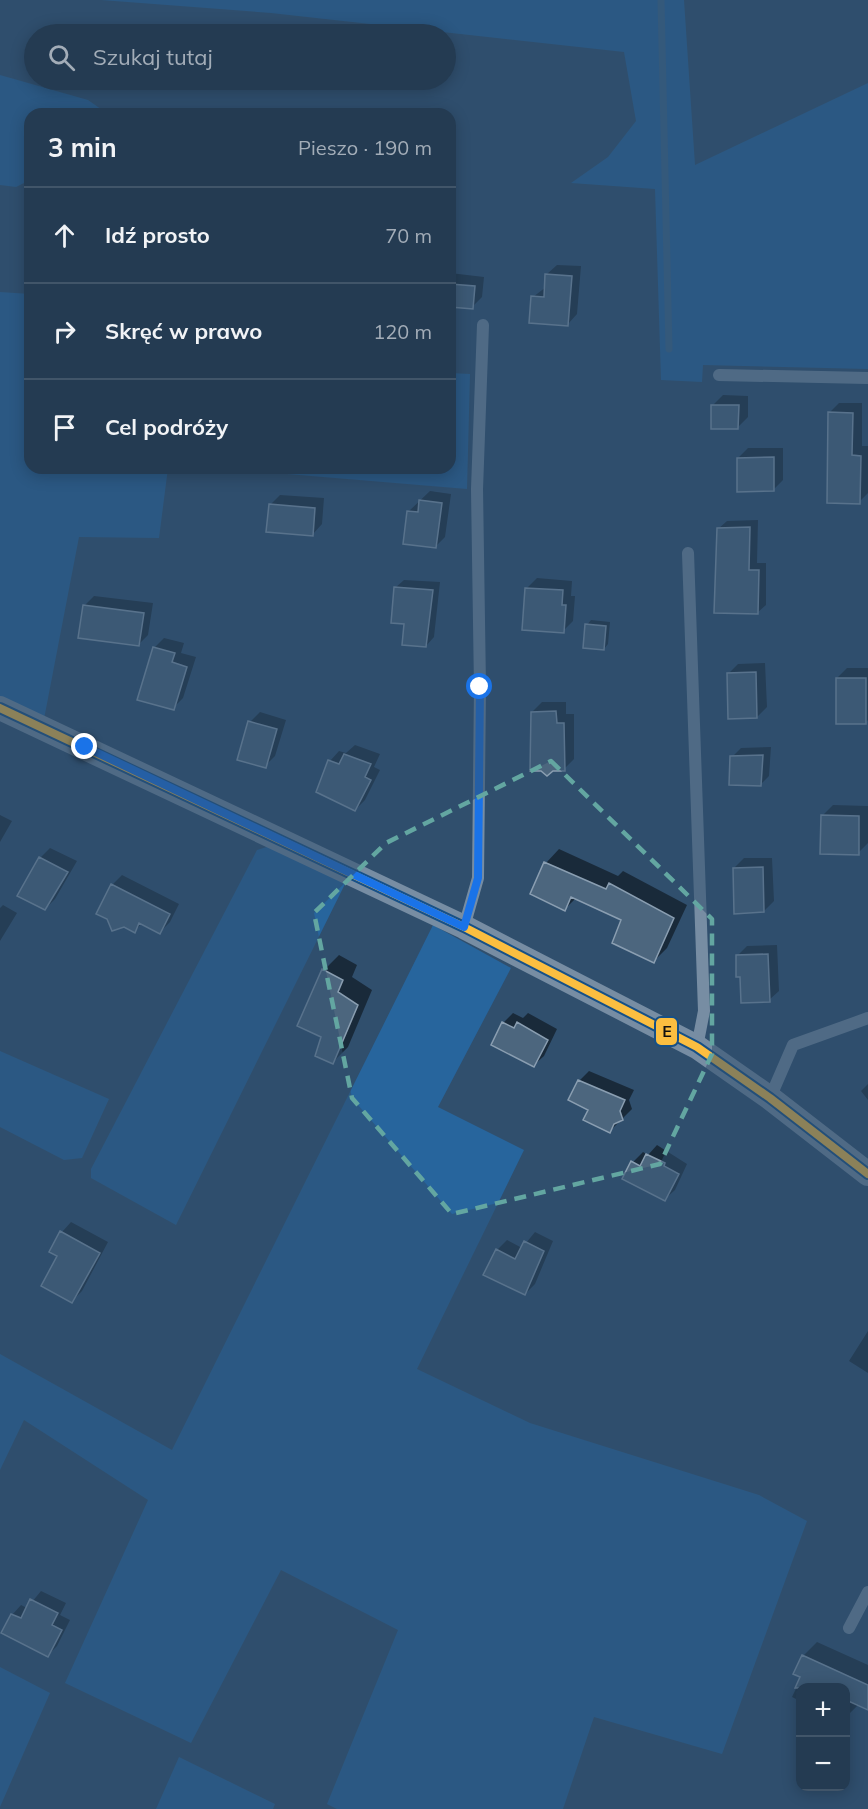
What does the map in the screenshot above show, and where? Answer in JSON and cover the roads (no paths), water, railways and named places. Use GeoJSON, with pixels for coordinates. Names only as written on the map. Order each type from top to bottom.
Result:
{"type":"FeatureCollection","features":[{"type":"Feature","properties":{"kind":"street"},"geometry":{"type":"LineString","coordinates":[[0,708],[464,927],[698,1047],[770,1098],[868,1174]]}},
{"type":"Feature","properties":{"kind":"lane"},"geometry":{"type":"LineString","coordinates":[[464,927],[478,878],[480,709],[477,489],[483,325]]}},
{"type":"Feature","properties":{"kind":"lane"},"geometry":{"type":"LineString","coordinates":[[719,375],[868,378]]}},
{"type":"Feature","properties":{"kind":"lane"},"geometry":{"type":"LineString","coordinates":[[688,553],[704,1011],[698,1047]]}},
{"type":"Feature","properties":{"kind":"lane"},"geometry":{"type":"LineString","coordinates":[[770,1098],[793,1045],[868,1018]]}},
{"type":"Feature","properties":{"kind":"lane"},"geometry":{"type":"LineString","coordinates":[[849,1628],[868,1592]]}},
{"type":"Feature","properties":{"kind":"waterway"},"geometry":{"type":"LineString","coordinates":[[661,0],[669,349]]}}]}
